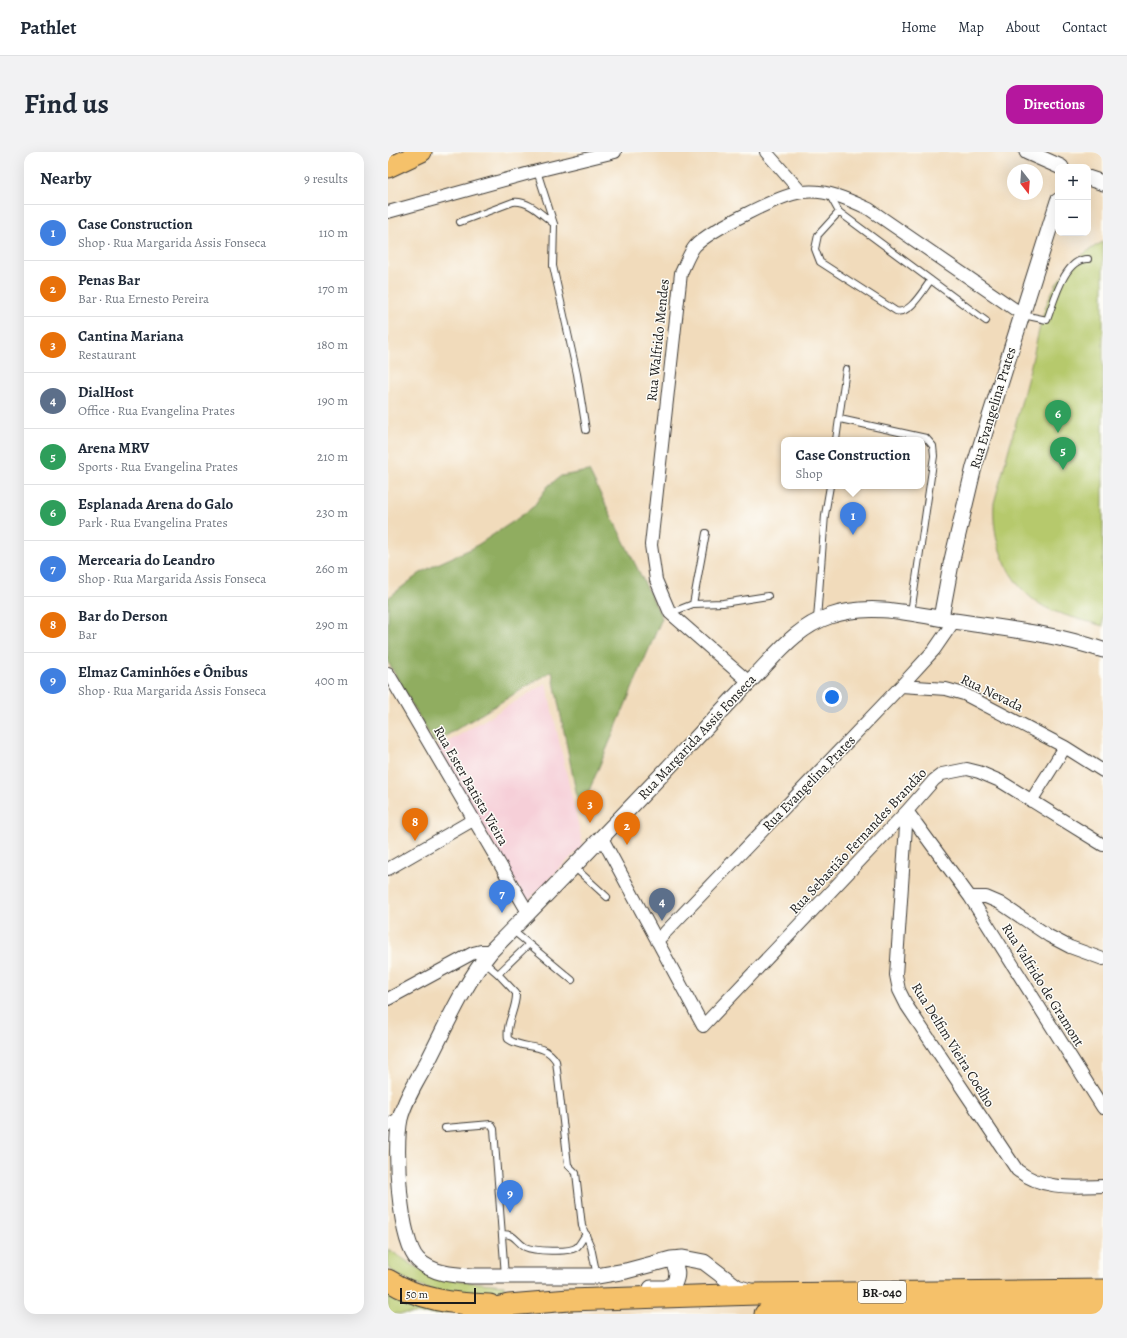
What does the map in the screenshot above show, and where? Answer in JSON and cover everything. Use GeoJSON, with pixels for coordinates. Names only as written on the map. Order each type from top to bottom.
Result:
{"type":"FeatureCollection","features":[{"type":"Feature","properties":{"kind":"highway"},"geometry":{"type":"LineString","coordinates":[[388,168],[422,152]]}},
{"type":"Feature","properties":{"kind":"highway"},"geometry":{"type":"LineString","coordinates":[[388,1280],[417,1295],[460,1304],[509,1305]]}},
{"type":"Feature","properties":{"kind":"highway","name":"BR-040"},"geometry":{"type":"LineString","coordinates":[[472,1314],[509,1305],[569,1300],[757,1294],[1103,1290]]}},
{"type":"Feature","properties":{"kind":"highway","name":"BR-040"},"geometry":{"type":"LineString","coordinates":[[765,1314],[927,1307],[1103,1307]]}},
{"type":"Feature","properties":{"kind":"street"},"geometry":{"type":"LineString","coordinates":[[388,212],[537,171],[615,152]]}},
{"type":"Feature","properties":{"kind":"street"},"geometry":{"type":"LineString","coordinates":[[766,152],[802,192]]}},
{"type":"Feature","properties":{"kind":"street"},"geometry":{"type":"LineString","coordinates":[[1027,152],[1055,164]]}},
{"type":"Feature","properties":{"kind":"street"},"geometry":{"type":"LineString","coordinates":[[1091,179],[1103,184]]}},
{"type":"Feature","properties":{"kind":"street","name":"Rua Walfrido Mendes"},"geometry":{"type":"LineString","coordinates":[[749,682],[670,613],[656,580],[651,545],[681,273],[695,246],[727,224],[772,202],[802,192],[828,193],[849,199],[869,209],[1023,315]]}},
{"type":"Feature","properties":{"kind":"street","name":"Rua Evangelina Prates"},"geometry":{"type":"LineString","coordinates":[[657,941],[934,650],[948,619],[951,564],[974,467],[1055,211]]}},
{"type":"Feature","properties":{"kind":"street","name":"Rua Margarida Assis Fonseca"},"geometry":{"type":"LineString","coordinates":[[757,1294],[737,1287],[704,1262],[694,1259],[671,1259],[626,1271],[597,1276],[472,1276],[444,1273],[426,1266],[413,1255],[406,1234],[394,1122],[410,1096],[475,971],[487,956],[602,838],[792,638],[817,621],[840,613],[864,610],[910,613],[1050,635],[1103,650]]}},
{"type":"Feature","properties":{"kind":"street","name":"Rua Ester Batista Vieira"},"geometry":{"type":"LineString","coordinates":[[388,673],[529,914]]}},
{"type":"Feature","properties":{"kind":"street","name":"Rua Nevada"},"geometry":{"type":"LineString","coordinates":[[901,686],[946,689],[964,694],[1064,747],[1103,771]]}},
{"type":"Feature","properties":{"kind":"street"},"geometry":{"type":"LineString","coordinates":[[1031,801],[1064,747]]}},
{"type":"Feature","properties":{"kind":"street","name":"Rua Sebastião Fernandes Brandão"},"geometry":{"type":"LineString","coordinates":[[657,941],[703,1026],[907,811],[934,780],[942,774],[967,769],[979,772],[1000,781],[1103,845]]}},
{"type":"Feature","properties":{"kind":"street","name":"Rua Valfrido de Gramont"},"geometry":{"type":"LineString","coordinates":[[907,811],[970,897],[1103,1108]]}},
{"type":"Feature","properties":{"kind":"street","name":"Rua Delfim Vieira Coelho"},"geometry":{"type":"LineString","coordinates":[[907,811],[896,975],[899,990],[1012,1164],[1032,1181],[1057,1186],[1103,1186]]}},
{"type":"Feature","properties":{"kind":"street"},"geometry":{"type":"LineString","coordinates":[[388,869],[473,820]]}},
{"type":"Feature","properties":{"kind":"street"},"geometry":{"type":"LineString","coordinates":[[602,838],[657,941]]}},
{"type":"Feature","properties":{"kind":"street"},"geometry":{"type":"LineString","coordinates":[[970,897],[986,897],[1000,903],[1049,936],[1070,947],[1103,959]]}},
{"type":"Feature","properties":{"kind":"street"},"geometry":{"type":"LineString","coordinates":[[388,999],[473,953],[481,951],[487,956]]}},
{"type":"Feature","properties":{"kind":"street"},"geometry":{"type":"LineString","coordinates":[[569,1300],[608,1290],[666,1288],[674,1284],[677,1275],[671,1259]]}},
{"type":"Feature","properties":{"kind":"lane"},"geometry":{"type":"LineString","coordinates":[[537,171],[554,224],[553,266],[577,374],[586,430]]}},
{"type":"Feature","properties":{"kind":"lane"},"geometry":{"type":"LineString","coordinates":[[828,193],[839,212],[986,321]]}},
{"type":"Feature","properties":{"kind":"lane"},"geometry":{"type":"LineString","coordinates":[[460,222],[519,201],[525,203],[554,224]]}},
{"type":"Feature","properties":{"kind":"lane"},"geometry":{"type":"LineString","coordinates":[[839,212],[818,235],[815,248],[820,262],[896,311],[901,312],[907,310],[931,280]]}},
{"type":"Feature","properties":{"kind":"lane"},"geometry":{"type":"LineString","coordinates":[[1023,315],[1047,320],[1066,273],[1078,261],[1088,259]]}},
{"type":"Feature","properties":{"kind":"lane"},"geometry":{"type":"LineString","coordinates":[[837,437],[846,369]]}},
{"type":"Feature","properties":{"kind":"lane"},"geometry":{"type":"LineString","coordinates":[[840,419],[921,437]]}},
{"type":"Feature","properties":{"kind":"lane"},"geometry":{"type":"LineString","coordinates":[[910,613],[934,456],[933,446],[925,438]]}},
{"type":"Feature","properties":{"kind":"lane"},"geometry":{"type":"LineString","coordinates":[[817,621],[830,489]]}},
{"type":"Feature","properties":{"kind":"lane"},"geometry":{"type":"LineString","coordinates":[[694,604],[706,533]]}},
{"type":"Feature","properties":{"kind":"lane"},"geometry":{"type":"LineString","coordinates":[[670,613],[694,604],[723,603],[768,596]]}},
{"type":"Feature","properties":{"kind":"lane"},"geometry":{"type":"LineString","coordinates":[[574,867],[607,897]]}},
{"type":"Feature","properties":{"kind":"lane"},"geometry":{"type":"LineString","coordinates":[[512,930],[572,980]]}},
{"type":"Feature","properties":{"kind":"lane"},"geometry":{"type":"LineString","coordinates":[[498,974],[529,944]]}},
{"type":"Feature","properties":{"kind":"lane"},"geometry":{"type":"LineString","coordinates":[[487,956],[498,974],[516,993],[516,1002],[507,1032],[508,1039],[515,1044],[543,1048],[552,1054],[556,1061],[568,1165],[576,1173],[582,1226],[591,1247],[597,1276]]}},
{"type":"Feature","properties":{"kind":"lane"},"geometry":{"type":"LineString","coordinates":[[445,1128],[491,1124],[494,1129],[505,1276]]}},
{"type":"Feature","properties":{"kind":"lane"},"geometry":{"type":"LineString","coordinates":[[502,1234],[511,1234],[524,1246],[532,1250],[570,1250],[577,1247],[586,1234]]}},
{"type":"Feature","properties":{"kind":"lane"},"geometry":{"type":"LineString","coordinates":[[666,1288],[707,1296]]}},
{"type":"Feature","properties":{"kind":"shaded area"},"geometry":{"type":"Polygon","coordinates":[[[546,683],[583,845],[527,902],[436,749],[546,683]]]}},
{"type":"Feature","properties":{"kind":"green space"},"geometry":{"type":"Polygon","coordinates":[[[1103,242],[1103,626],[1053,611],[1038,603],[1026,593],[1015,580],[1000,551],[994,519],[994,503],[1048,300],[1056,284],[1067,269],[1087,251],[1103,242]]]}},
{"type":"Feature","properties":{"kind":"green space"},"geometry":{"type":"Polygon","coordinates":[[[589,471],[662,618],[580,812],[552,671],[434,743],[388,662],[388,598],[419,574],[473,548],[514,521],[533,507],[548,486],[561,476],[589,471]]]}},
{"type":"Feature","properties":{"kind":"green space"},"geometry":{"type":"Polygon","coordinates":[[[388,1249],[425,1273],[468,1282],[504,1285],[505,1291],[465,1295],[440,1293],[422,1287],[412,1283],[388,1268],[388,1249]]]}},
{"type":"Feature","properties":{"kind":"green space"},"geometry":{"type":"Polygon","coordinates":[[[388,1284],[453,1311],[437,1314],[388,1314],[388,1284]]]}},
{"type":"Feature","properties":{"kind":"place","name":"Esplanada Arena do Galo"},"geometry":{"type":"Point","coordinates":[1058,433]}},
{"type":"Feature","properties":{"kind":"place","name":"Arena MRV"},"geometry":{"type":"Point","coordinates":[1063,470]}},
{"type":"Feature","properties":{"kind":"place","name":"Case Construction"},"geometry":{"type":"Point","coordinates":[853,535]}},
{"type":"Feature","properties":{"kind":"place","name":"Cantina Mariana"},"geometry":{"type":"Point","coordinates":[590,823]}},
{"type":"Feature","properties":{"kind":"place","name":"Bar do Derson"},"geometry":{"type":"Point","coordinates":[415,841]}},
{"type":"Feature","properties":{"kind":"place","name":"Penas Bar"},"geometry":{"type":"Point","coordinates":[627,845]}},
{"type":"Feature","properties":{"kind":"place","name":"Mercearia do Leandro"},"geometry":{"type":"Point","coordinates":[502,913]}},
{"type":"Feature","properties":{"kind":"place","name":"DialHost"},"geometry":{"type":"Point","coordinates":[662,921]}},
{"type":"Feature","properties":{"kind":"place","name":"Elmaz Caminhões e Ônibus"},"geometry":{"type":"Point","coordinates":[510,1213]}}]}
